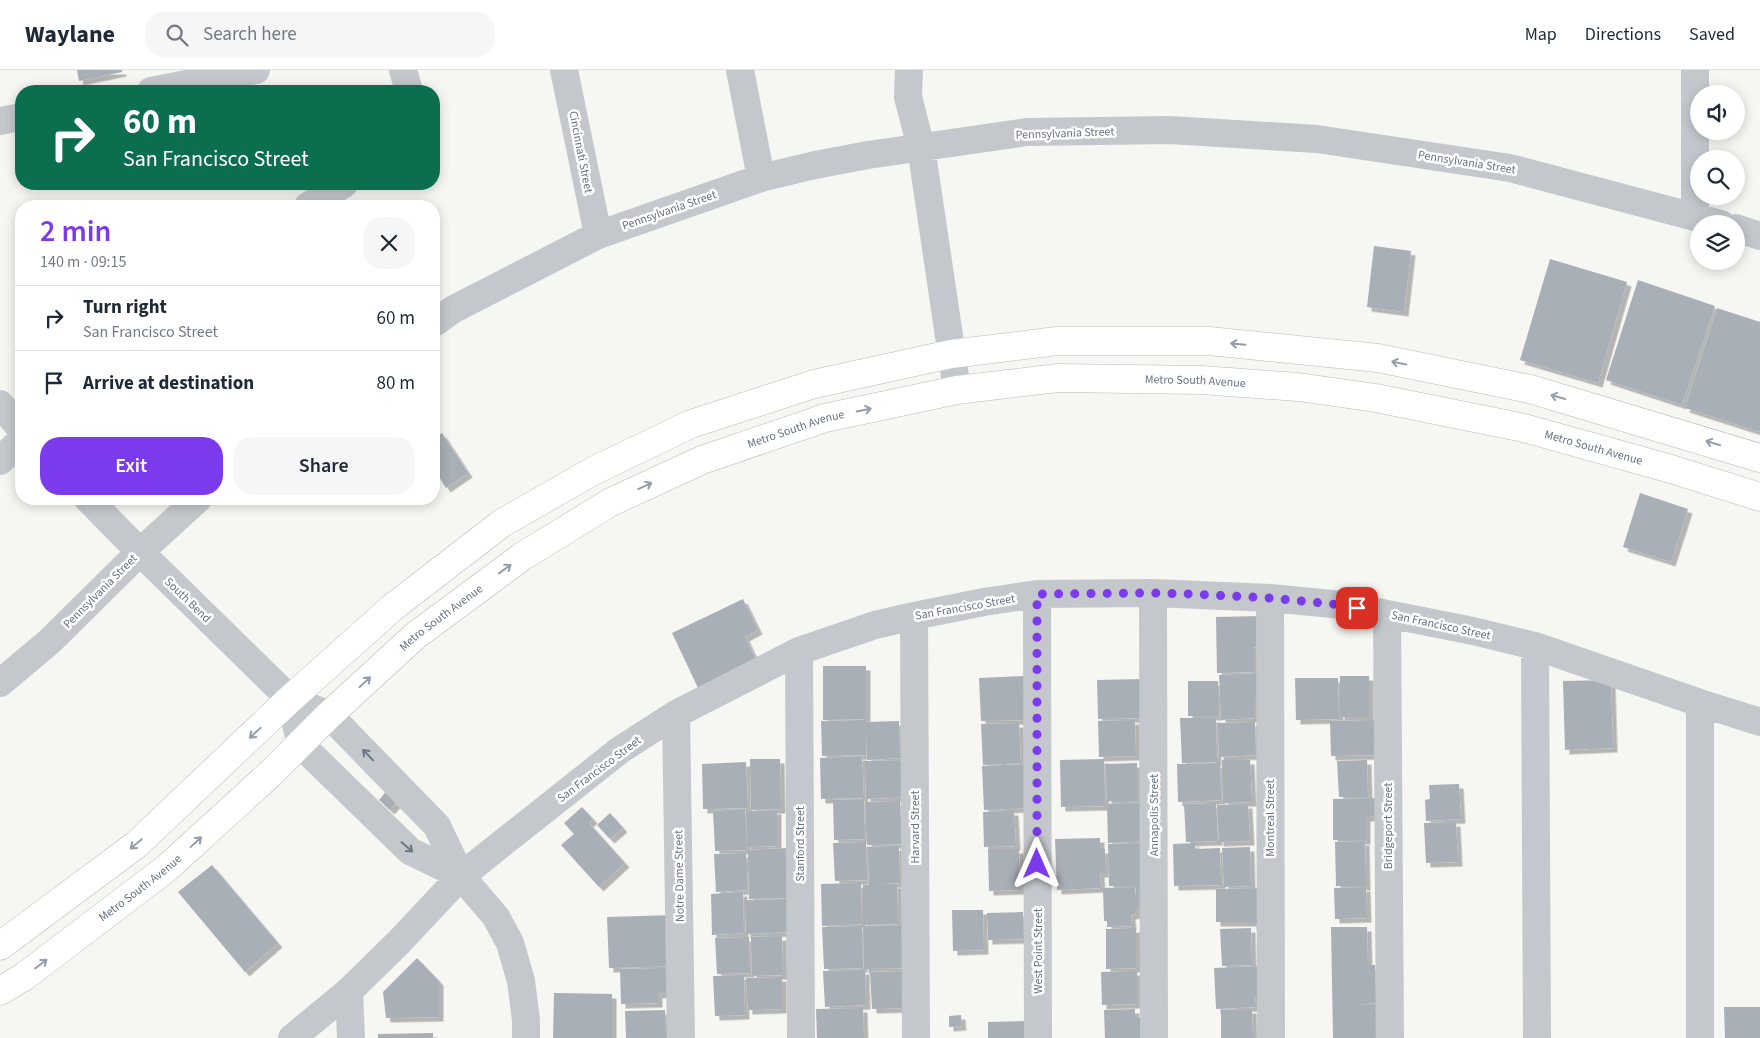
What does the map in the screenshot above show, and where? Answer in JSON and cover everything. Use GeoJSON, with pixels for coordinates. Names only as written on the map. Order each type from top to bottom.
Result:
{"type":"FeatureCollection","features":[{"type":"Feature","properties":{"kind":"street"},"geometry":{"type":"LineString","coordinates":[[181,85],[256,70]]}},
{"type":"Feature","properties":{"kind":"street"},"geometry":{"type":"LineString","coordinates":[[403,70],[407,85]]}},
{"type":"Feature","properties":{"kind":"street","name":"Cincinnati Street"},"geometry":{"type":"LineString","coordinates":[[564,70],[598,234]]}},
{"type":"Feature","properties":{"kind":"street"},"geometry":{"type":"LineString","coordinates":[[740,70],[761,178]]}},
{"type":"Feature","properties":{"kind":"street"},"geometry":{"type":"LineString","coordinates":[[909,70],[908,97],[920,147],[957,390]]}},
{"type":"Feature","properties":{"kind":"street"},"geometry":{"type":"LineString","coordinates":[[1694,70],[1695,215]]}},
{"type":"Feature","properties":{"kind":"street"},"geometry":{"type":"LineString","coordinates":[[0,121],[15,118]]}},
{"type":"Feature","properties":{"kind":"street","name":"Pennsylvania Street"},"geometry":{"type":"LineString","coordinates":[[440,319],[598,234],[761,178],[815,165],[920,147],[1027,132],[1170,130],[1316,139],[1510,168],[1691,215]]}},
{"type":"Feature","properties":{"kind":"street"},"geometry":{"type":"LineString","coordinates":[[318,200],[334,190]]}},
{"type":"Feature","properties":{"kind":"street"},"geometry":{"type":"LineString","coordinates":[[1745,231],[1760,236]]}},
{"type":"Feature","properties":{"kind":"street"},"geometry":{"type":"LineString","coordinates":[[0,946],[137,844],[393,606],[502,523],[595,470],[691,424],[814,384],[951,354],[1057,341],[1209,341],[1378,358],[1530,389],[1760,458]]}},
{"type":"Feature","properties":{"kind":"street","name":"Metro South Avenue"},"geometry":{"type":"LineString","coordinates":[[0,991],[25,976],[167,868],[301,745],[329,715],[415,636],[523,556],[612,502],[702,460],[824,418],[957,390],[1058,378],[1201,380],[1308,389],[1376,398],[1524,428],[1760,497]]}},
{"type":"Feature","properties":{"kind":"street"},"geometry":{"type":"LineString","coordinates":[[0,404],[15,422]]}},
{"type":"Feature","properties":{"kind":"street"},"geometry":{"type":"LineString","coordinates":[[0,461],[15,446]]}},
{"type":"Feature","properties":{"kind":"street","name":"South Bend"},"geometry":{"type":"LineString","coordinates":[[94,505],[290,700]]}},
{"type":"Feature","properties":{"kind":"street","name":"Pennsylvania Street"},"geometry":{"type":"LineString","coordinates":[[0,682],[50,641],[140,552],[191,505]]}},
{"type":"Feature","properties":{"kind":"street","name":"San Francisco Street"},"geometry":{"type":"LineString","coordinates":[[292,1038],[349,992],[461,876],[620,750],[676,714],[799,651],[875,625],[914,616],[1037,594],[1153,593],[1270,598],[1342,605],[1473,631],[1535,646],[1700,704],[1760,722]]}},
{"type":"Feature","properties":{"kind":"street","name":"Annapolis Street"},"geometry":{"type":"LineString","coordinates":[[1153,593],[1154,1038]]}},
{"type":"Feature","properties":{"kind":"street","name":"West Point Street"},"geometry":{"type":"LineString","coordinates":[[1037,594],[1038,1038]]}},
{"type":"Feature","properties":{"kind":"street","name":"Montreal Street"},"geometry":{"type":"LineString","coordinates":[[1270,598],[1271,1038]]}},
{"type":"Feature","properties":{"kind":"street","name":"Bridgeport Street"},"geometry":{"type":"LineString","coordinates":[[1387,614],[1390,1038]]}},
{"type":"Feature","properties":{"kind":"street","name":"Harvard Street"},"geometry":{"type":"LineString","coordinates":[[914,616],[916,1038]]}},
{"type":"Feature","properties":{"kind":"street"},"geometry":{"type":"LineString","coordinates":[[1535,646],[1537,1038]]}},
{"type":"Feature","properties":{"kind":"street","name":"Stanford Street"},"geometry":{"type":"LineString","coordinates":[[799,651],[801,1038]]}},
{"type":"Feature","properties":{"kind":"street"},"geometry":{"type":"LineString","coordinates":[[290,700],[329,715],[437,826],[461,876],[496,917],[510,944],[521,980],[526,1020],[526,1038]]}},
{"type":"Feature","properties":{"kind":"street"},"geometry":{"type":"LineString","coordinates":[[290,700],[301,745],[410,851],[461,876]]}},
{"type":"Feature","properties":{"kind":"street"},"geometry":{"type":"LineString","coordinates":[[1700,704],[1700,1038]]}},
{"type":"Feature","properties":{"kind":"street","name":"Notre Dame Street"},"geometry":{"type":"LineString","coordinates":[[676,714],[681,1038]]}},
{"type":"Feature","properties":{"kind":"street"},"geometry":{"type":"LineString","coordinates":[[349,992],[351,1038]]}},
{"type":"Feature","properties":{"kind":"building"},"geometry":{"type":"Polygon","coordinates":[[[77,70],[122,70],[122,72],[79,81],[77,70]]]}},
{"type":"Feature","properties":{"kind":"building"},"geometry":{"type":"Polygon","coordinates":[[[1374,246],[1411,251],[1404,312],[1367,307],[1374,246]]]}},
{"type":"Feature","properties":{"kind":"building"},"geometry":{"type":"Polygon","coordinates":[[[1550,259],[1627,282],[1598,383],[1520,360],[1550,259]]]}},
{"type":"Feature","properties":{"kind":"building"},"geometry":{"type":"Polygon","coordinates":[[[1638,280],[1715,306],[1682,405],[1606,380],[1638,280]]]}},
{"type":"Feature","properties":{"kind":"building"},"geometry":{"type":"Polygon","coordinates":[[[1717,308],[1760,322],[1760,432],[1685,408],[1717,308]]]}},
{"type":"Feature","properties":{"kind":"building"},"geometry":{"type":"Polygon","coordinates":[[[442,433],[468,473],[446,488],[440,478],[440,434],[442,433]]]}},
{"type":"Feature","properties":{"kind":"building"},"geometry":{"type":"Polygon","coordinates":[[[1640,493],[1688,509],[1671,562],[1623,547],[1640,493]]]}},
{"type":"Feature","properties":{"kind":"building"},"geometry":{"type":"Polygon","coordinates":[[[743,599],[758,630],[745,637],[757,662],[699,690],[672,633],[743,599]]]}},
{"type":"Feature","properties":{"kind":"building"},"geometry":{"type":"Polygon","coordinates":[[[1261,616],[1261,648],[1254,647],[1254,672],[1217,673],[1216,617],[1261,616]]]}},
{"type":"Feature","properties":{"kind":"building"},"geometry":{"type":"Polygon","coordinates":[[[823,666],[866,666],[866,719],[823,720],[823,666]]]}},
{"type":"Feature","properties":{"kind":"building"},"geometry":{"type":"Polygon","coordinates":[[[1262,673],[1263,698],[1254,698],[1254,718],[1221,720],[1219,675],[1262,673]]]}},
{"type":"Feature","properties":{"kind":"building"},"geometry":{"type":"Polygon","coordinates":[[[1025,676],[1027,720],[981,721],[979,678],[1025,676]]]}},
{"type":"Feature","properties":{"kind":"building"},"geometry":{"type":"Polygon","coordinates":[[[1340,676],[1369,676],[1369,717],[1340,717],[1340,676]]]}},
{"type":"Feature","properties":{"kind":"building"},"geometry":{"type":"Polygon","coordinates":[[[1295,678],[1338,678],[1339,719],[1296,720],[1295,678]]]}},
{"type":"Feature","properties":{"kind":"building"},"geometry":{"type":"Polygon","coordinates":[[[1143,679],[1144,718],[1098,719],[1097,680],[1143,679]]]}},
{"type":"Feature","properties":{"kind":"building"},"geometry":{"type":"Polygon","coordinates":[[[1611,680],[1613,748],[1565,750],[1563,681],[1611,680]]]}},
{"type":"Feature","properties":{"kind":"building"},"geometry":{"type":"Polygon","coordinates":[[[1188,681],[1218,681],[1218,716],[1188,716],[1188,681]]]}},
{"type":"Feature","properties":{"kind":"building"},"geometry":{"type":"Polygon","coordinates":[[[1180,718],[1216,718],[1217,762],[1182,763],[1180,718]]]}},
{"type":"Feature","properties":{"kind":"building"},"geometry":{"type":"Polygon","coordinates":[[[866,720],[866,722],[899,721],[900,758],[867,760],[866,733],[866,755],[822,756],[821,721],[866,720]]]}},
{"type":"Feature","properties":{"kind":"building"},"geometry":{"type":"Polygon","coordinates":[[[1135,720],[1136,756],[1099,757],[1098,721],[1135,720]]]}},
{"type":"Feature","properties":{"kind":"building"},"geometry":{"type":"Polygon","coordinates":[[[1378,720],[1378,755],[1331,756],[1330,721],[1378,720]]]}},
{"type":"Feature","properties":{"kind":"building"},"geometry":{"type":"Polygon","coordinates":[[[1255,722],[1256,755],[1219,757],[1218,723],[1255,722]]]}},
{"type":"Feature","properties":{"kind":"building"},"geometry":{"type":"Polygon","coordinates":[[[1019,723],[1021,763],[983,765],[981,724],[1019,723]]]}},
{"type":"Feature","properties":{"kind":"building"},"geometry":{"type":"Polygon","coordinates":[[[862,756],[864,798],[821,799],[820,758],[862,756]]]}},
{"type":"Feature","properties":{"kind":"building"},"geometry":{"type":"Polygon","coordinates":[[[750,759],[780,759],[781,809],[751,810],[750,759]]]}},
{"type":"Feature","properties":{"kind":"building"},"geometry":{"type":"Polygon","coordinates":[[[1104,759],[1105,806],[1061,807],[1060,760],[1104,759]]]}},
{"type":"Feature","properties":{"kind":"building"},"geometry":{"type":"Polygon","coordinates":[[[910,760],[911,797],[866,799],[865,761],[910,760]]]}},
{"type":"Feature","properties":{"kind":"building"},"geometry":{"type":"Polygon","coordinates":[[[1222,760],[1250,760],[1252,802],[1223,803],[1222,760]]]}},
{"type":"Feature","properties":{"kind":"building"},"geometry":{"type":"Polygon","coordinates":[[[1367,760],[1368,797],[1339,797],[1337,761],[1367,760]]]}},
{"type":"Feature","properties":{"kind":"building"},"geometry":{"type":"Polygon","coordinates":[[[746,762],[748,808],[703,809],[702,764],[746,762]]]}},
{"type":"Feature","properties":{"kind":"building"},"geometry":{"type":"Polygon","coordinates":[[[1137,763],[1137,801],[1107,801],[1106,764],[1137,763]]]}},
{"type":"Feature","properties":{"kind":"building"},"geometry":{"type":"Polygon","coordinates":[[[1220,763],[1221,800],[1178,802],[1177,764],[1220,763]]]}},
{"type":"Feature","properties":{"kind":"building"},"geometry":{"type":"Polygon","coordinates":[[[1028,764],[1030,808],[984,810],[982,766],[1028,764]]]}},
{"type":"Feature","properties":{"kind":"building"},"geometry":{"type":"Polygon","coordinates":[[[1459,784],[1461,819],[1426,821],[1425,800],[1430,799],[1429,785],[1459,784]]]}},
{"type":"Feature","properties":{"kind":"building"},"geometry":{"type":"Polygon","coordinates":[[[389,788],[400,799],[390,810],[379,800],[389,788]]]}},
{"type":"Feature","properties":{"kind":"building"},"geometry":{"type":"Polygon","coordinates":[[[1380,798],[1380,816],[1366,817],[1366,840],[1333,840],[1333,799],[1380,798]]]}},
{"type":"Feature","properties":{"kind":"building"},"geometry":{"type":"Polygon","coordinates":[[[864,799],[865,839],[834,840],[833,800],[864,799]]]}},
{"type":"Feature","properties":{"kind":"building"},"geometry":{"type":"Polygon","coordinates":[[[900,801],[902,844],[867,845],[865,802],[900,801]]]}},
{"type":"Feature","properties":{"kind":"building"},"geometry":{"type":"Polygon","coordinates":[[[1148,802],[1150,841],[1108,843],[1107,804],[1148,802]]]}},
{"type":"Feature","properties":{"kind":"building"},"geometry":{"type":"Polygon","coordinates":[[[1216,803],[1218,841],[1186,842],[1184,804],[1216,803]]]}},
{"type":"Feature","properties":{"kind":"building"},"geometry":{"type":"Polygon","coordinates":[[[1248,804],[1250,841],[1219,842],[1217,805],[1248,804]]]}},
{"type":"Feature","properties":{"kind":"building"},"geometry":{"type":"Polygon","coordinates":[[[582,807],[593,819],[589,823],[625,863],[599,887],[561,845],[574,834],[564,823],[582,807]]]}},
{"type":"Feature","properties":{"kind":"building"},"geometry":{"type":"Polygon","coordinates":[[[745,809],[747,850],[715,851],[713,811],[745,809]]]}},
{"type":"Feature","properties":{"kind":"building"},"geometry":{"type":"Polygon","coordinates":[[[777,810],[777,846],[747,847],[746,811],[777,810]]]}},
{"type":"Feature","properties":{"kind":"building"},"geometry":{"type":"Polygon","coordinates":[[[1014,811],[1016,846],[984,847],[983,812],[1014,811]]]}},
{"type":"Feature","properties":{"kind":"building"},"geometry":{"type":"Polygon","coordinates":[[[610,813],[623,828],[610,839],[597,825],[610,813]]]}},
{"type":"Feature","properties":{"kind":"building"},"geometry":{"type":"Polygon","coordinates":[[[1456,822],[1458,862],[1426,863],[1424,823],[1456,822]]]}},
{"type":"Feature","properties":{"kind":"building"},"geometry":{"type":"Polygon","coordinates":[[[1100,838],[1100,849],[1105,849],[1106,873],[1100,873],[1101,888],[1057,890],[1055,839],[1100,838]]]}},
{"type":"Feature","properties":{"kind":"building"},"geometry":{"type":"Polygon","coordinates":[[[1365,841],[1366,886],[1336,886],[1335,842],[1365,841]]]}},
{"type":"Feature","properties":{"kind":"building"},"geometry":{"type":"Polygon","coordinates":[[[866,842],[867,880],[835,881],[833,843],[866,842]]]}},
{"type":"Feature","properties":{"kind":"building"},"geometry":{"type":"Polygon","coordinates":[[[1148,843],[1149,886],[1109,886],[1108,844],[1148,843]]]}},
{"type":"Feature","properties":{"kind":"building"},"geometry":{"type":"Polygon","coordinates":[[[1195,843],[1195,849],[1220,848],[1221,885],[1174,886],[1173,844],[1195,843]]]}},
{"type":"Feature","properties":{"kind":"building"},"geometry":{"type":"Polygon","coordinates":[[[899,846],[900,883],[880,884],[897,884],[898,924],[863,925],[863,885],[869,885],[868,847],[899,846]]]}},
{"type":"Feature","properties":{"kind":"building"},"geometry":{"type":"Polygon","coordinates":[[[1250,847],[1251,886],[1224,887],[1222,848],[1250,847]]]}},
{"type":"Feature","properties":{"kind":"building"},"geometry":{"type":"Polygon","coordinates":[[[789,848],[790,898],[749,899],[748,850],[789,848]]]}},
{"type":"Feature","properties":{"kind":"building"},"geometry":{"type":"Polygon","coordinates":[[[988,849],[1019,849],[1020,890],[989,891],[988,849]]]}},
{"type":"Feature","properties":{"kind":"building"},"geometry":{"type":"Polygon","coordinates":[[[746,853],[748,890],[716,892],[714,854],[746,853]]]}},
{"type":"Feature","properties":{"kind":"building"},"geometry":{"type":"Polygon","coordinates":[[[212,865],[278,943],[245,972],[178,892],[212,865]]]}},
{"type":"Feature","properties":{"kind":"building"},"geometry":{"type":"Polygon","coordinates":[[[861,883],[862,924],[822,926],[821,884],[861,883]]]}},
{"type":"Feature","properties":{"kind":"building"},"geometry":{"type":"Polygon","coordinates":[[[1136,886],[1147,886],[1147,907],[1136,907],[1136,914],[1131,915],[1132,926],[1107,927],[1107,921],[1104,921],[1103,888],[1135,887],[1136,899],[1136,886]]]}},
{"type":"Feature","properties":{"kind":"building"},"geometry":{"type":"Polygon","coordinates":[[[1366,887],[1367,918],[1335,919],[1334,888],[1366,887]]]}},
{"type":"Feature","properties":{"kind":"building"},"geometry":{"type":"Polygon","coordinates":[[[1263,888],[1264,924],[1216,922],[1216,889],[1263,888]]]}},
{"type":"Feature","properties":{"kind":"building"},"geometry":{"type":"Polygon","coordinates":[[[743,892],[744,933],[712,935],[711,894],[743,892]]]}},
{"type":"Feature","properties":{"kind":"building"},"geometry":{"type":"Polygon","coordinates":[[[788,899],[790,932],[746,934],[745,900],[788,899]]]}},
{"type":"Feature","properties":{"kind":"building"},"geometry":{"type":"Polygon","coordinates":[[[952,910],[983,910],[984,950],[953,951],[952,910]]]}},
{"type":"Feature","properties":{"kind":"building"},"geometry":{"type":"Polygon","coordinates":[[[1023,912],[1024,939],[988,940],[987,913],[1023,912]]]}},
{"type":"Feature","properties":{"kind":"building"},"geometry":{"type":"Polygon","coordinates":[[[675,915],[677,966],[609,968],[607,917],[675,915]]]}},
{"type":"Feature","properties":{"kind":"building"},"geometry":{"type":"Polygon","coordinates":[[[910,925],[911,968],[864,969],[863,926],[910,925]]]}},
{"type":"Feature","properties":{"kind":"building"},"geometry":{"type":"Polygon","coordinates":[[[862,926],[863,968],[824,969],[822,927],[862,926]]]}},
{"type":"Feature","properties":{"kind":"building"},"geometry":{"type":"Polygon","coordinates":[[[1331,927],[1367,927],[1368,965],[1375,965],[1376,1003],[1355,1005],[1375,1004],[1375,1038],[1333,1038],[1331,927]]]}},
{"type":"Feature","properties":{"kind":"building"},"geometry":{"type":"Polygon","coordinates":[[[1136,928],[1136,968],[1106,969],[1106,929],[1136,928]]]}},
{"type":"Feature","properties":{"kind":"building"},"geometry":{"type":"Polygon","coordinates":[[[1251,928],[1252,965],[1222,966],[1220,929],[1251,928]]]}},
{"type":"Feature","properties":{"kind":"building"},"geometry":{"type":"Polygon","coordinates":[[[782,936],[783,975],[752,976],[751,937],[782,936]]]}},
{"type":"Feature","properties":{"kind":"building"},"geometry":{"type":"Polygon","coordinates":[[[749,937],[750,973],[717,974],[715,938],[749,937]]]}},
{"type":"Feature","properties":{"kind":"building"},"geometry":{"type":"Polygon","coordinates":[[[417,958],[439,981],[439,1017],[386,1018],[383,992],[417,958]]]}},
{"type":"Feature","properties":{"kind":"building"},"geometry":{"type":"Polygon","coordinates":[[[1262,966],[1263,996],[1254,996],[1255,1007],[1216,1009],[1214,968],[1262,966]]]}},
{"type":"Feature","properties":{"kind":"building"},"geometry":{"type":"Polygon","coordinates":[[[666,968],[666,993],[658,994],[658,1003],[621,1004],[620,969],[666,968]]]}},
{"type":"Feature","properties":{"kind":"building"},"geometry":{"type":"Polygon","coordinates":[[[865,970],[866,1005],[825,1007],[823,971],[865,970]]]}},
{"type":"Feature","properties":{"kind":"building"},"geometry":{"type":"Polygon","coordinates":[[[910,971],[912,1008],[872,1009],[870,972],[910,971]]]}},
{"type":"Feature","properties":{"kind":"building"},"geometry":{"type":"Polygon","coordinates":[[[1137,971],[1137,1004],[1102,1005],[1101,972],[1137,971]]]}},
{"type":"Feature","properties":{"kind":"building"},"geometry":{"type":"Polygon","coordinates":[[[744,975],[745,1015],[715,1016],[713,976],[744,975]]]}},
{"type":"Feature","properties":{"kind":"building"},"geometry":{"type":"Polygon","coordinates":[[[782,977],[782,1009],[748,1010],[746,978],[782,977]]]}},
{"type":"Feature","properties":{"kind":"building"},"geometry":{"type":"Polygon","coordinates":[[[554,993],[612,994],[612,1038],[553,1038],[554,993]]]}},
{"type":"Feature","properties":{"kind":"building"},"geometry":{"type":"Polygon","coordinates":[[[1724,1007],[1760,1007],[1760,1038],[1725,1038],[1724,1007]]]}},
{"type":"Feature","properties":{"kind":"building"},"geometry":{"type":"Polygon","coordinates":[[[863,1008],[864,1038],[817,1038],[816,1009],[863,1008]]]}},
{"type":"Feature","properties":{"kind":"building"},"geometry":{"type":"Polygon","coordinates":[[[1135,1009],[1135,1018],[1144,1018],[1144,1038],[1105,1038],[1104,1010],[1135,1009]]]}},
{"type":"Feature","properties":{"kind":"building"},"geometry":{"type":"Polygon","coordinates":[[[1252,1009],[1253,1038],[1221,1038],[1221,1010],[1252,1009]]]}},
{"type":"Feature","properties":{"kind":"building"},"geometry":{"type":"Polygon","coordinates":[[[665,1010],[666,1038],[626,1038],[625,1011],[665,1010]]]}},
{"type":"Feature","properties":{"kind":"building"},"geometry":{"type":"Polygon","coordinates":[[[961,1015],[962,1026],[949,1027],[949,1016],[961,1015]]]}},
{"type":"Feature","properties":{"kind":"building"},"geometry":{"type":"Polygon","coordinates":[[[1029,1021],[1029,1038],[988,1038],[988,1022],[1029,1021]]]}},
{"type":"Feature","properties":{"kind":"building"},"geometry":{"type":"Polygon","coordinates":[[[433,1033],[433,1038],[378,1038],[378,1034],[433,1033]]]}},
{"type":"Feature","properties":{"kind":"route"},"geometry":{"type":"LineString","coordinates":[[1037,864],[1037,594],[1192,594],[1270,598],[1357,608]]}}]}
